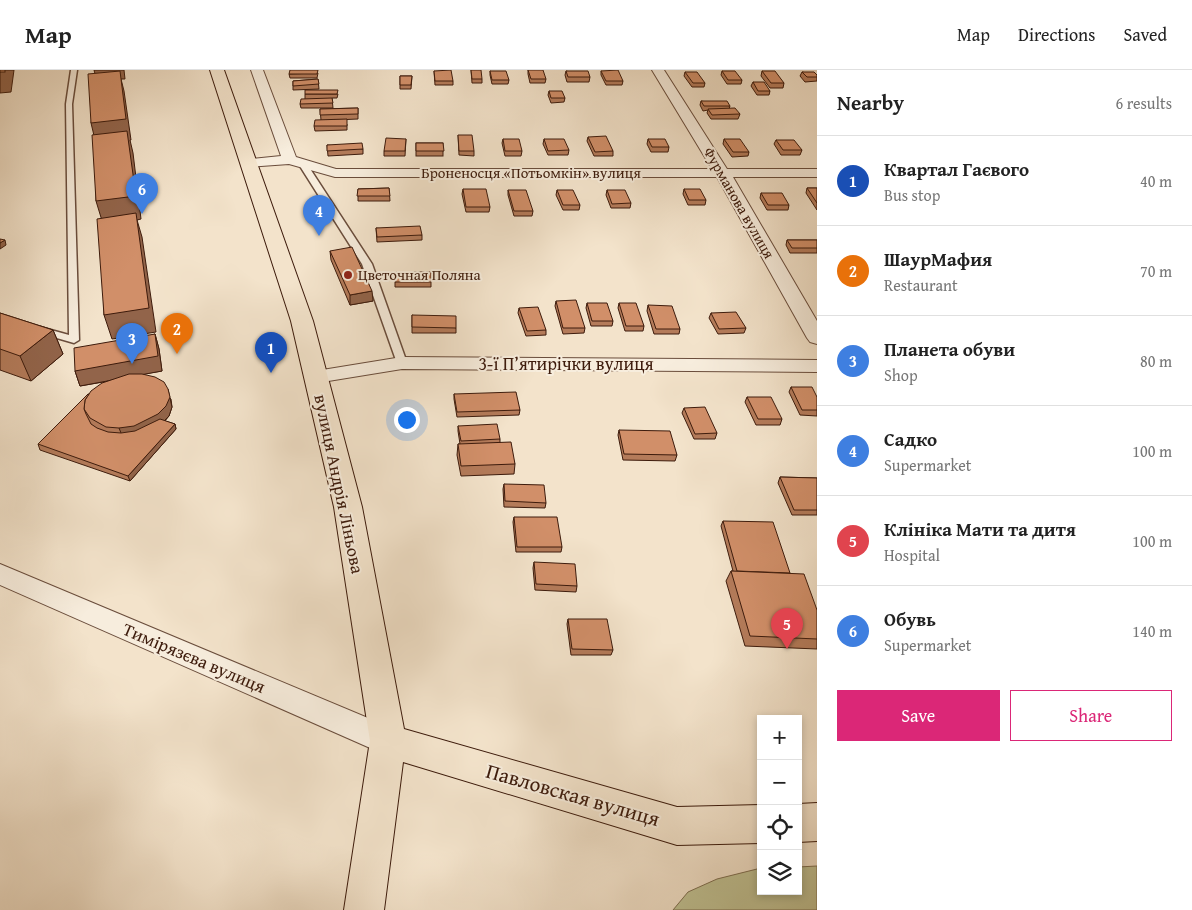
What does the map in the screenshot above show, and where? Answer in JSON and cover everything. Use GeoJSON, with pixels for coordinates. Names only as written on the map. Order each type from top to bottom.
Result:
{"type":"FeatureCollection","features":[{"type":"Feature","properties":{"kind":"main road","name":"вулиця Андрія Ліньова"},"geometry":{"type":"LineString","coordinates":[[217,70],[302,321],[348,507],[388,741],[364,910]]}},
{"type":"Feature","properties":{"kind":"main road","name":"Павловская вулиця"},"geometry":{"type":"LineString","coordinates":[[388,741],[676,826],[757,824]]}},
{"type":"Feature","properties":{"kind":"main road"},"geometry":{"type":"LineString","coordinates":[[802,823],[817,822]]}},
{"type":"Feature","properties":{"kind":"street"},"geometry":{"type":"LineString","coordinates":[[257,70],[296,161]]}},
{"type":"Feature","properties":{"kind":"street","name":"Фурманова вулиця"},"geometry":{"type":"LineString","coordinates":[[658,70],[723,174],[817,338]]}},
{"type":"Feature","properties":{"kind":"street","name":"Броненосця «Потьомкін» вулиця"},"geometry":{"type":"LineString","coordinates":[[248,163],[296,161],[335,173],[817,173]]}},
{"type":"Feature","properties":{"kind":"street","name":"3-ї П’ятирічки вулиця"},"geometry":{"type":"LineString","coordinates":[[316,377],[402,363],[817,366]]}},
{"type":"Feature","properties":{"kind":"street","name":"Тимірязєва вулиця"},"geometry":{"type":"LineString","coordinates":[[0,574],[388,741]]}},
{"type":"Feature","properties":{"kind":"lane"},"geometry":{"type":"LineString","coordinates":[[28,326],[74,340],[69,104],[74,70]]}},
{"type":"Feature","properties":{"kind":"lane"},"geometry":{"type":"LineString","coordinates":[[296,161],[367,264],[402,363]]}},
{"type":"Feature","properties":{"kind":"green space"},"geometry":{"type":"Polygon","coordinates":[[[817,866],[817,910],[673,910],[688,892],[717,879],[757,869],[757,895],[802,895],[802,867],[817,866]]]}},
{"type":"Feature","properties":{"kind":"building"},"geometry":{"type":"Polygon","coordinates":[[[290,70],[318,70],[317,74],[289,74],[290,70]]]}},
{"type":"Feature","properties":{"kind":"building"},"geometry":{"type":"Polygon","coordinates":[[[451,70],[453,81],[435,81],[434,71],[451,70]]]}},
{"type":"Feature","properties":{"kind":"building"},"geometry":{"type":"Polygon","coordinates":[[[471,70],[481,70],[482,79],[472,79],[471,70]]]}},
{"type":"Feature","properties":{"kind":"building"},"geometry":{"type":"Polygon","coordinates":[[[528,70],[543,70],[546,79],[531,79],[528,70]]]}},
{"type":"Feature","properties":{"kind":"building"},"geometry":{"type":"Polygon","coordinates":[[[618,70],[623,81],[606,81],[601,71],[618,70]]]}},
{"type":"Feature","properties":{"kind":"building"},"geometry":{"type":"Polygon","coordinates":[[[120,71],[126,119],[91,123],[88,74],[120,71]]]}},
{"type":"Feature","properties":{"kind":"building"},"geometry":{"type":"Polygon","coordinates":[[[490,71],[506,71],[509,80],[492,80],[490,71]]]}},
{"type":"Feature","properties":{"kind":"building"},"geometry":{"type":"Polygon","coordinates":[[[566,71],[588,71],[590,77],[568,77],[566,71]]]}},
{"type":"Feature","properties":{"kind":"building"},"geometry":{"type":"Polygon","coordinates":[[[722,71],[735,71],[742,80],[728,80],[722,71]]]}},
{"type":"Feature","properties":{"kind":"building"},"geometry":{"type":"Polygon","coordinates":[[[762,71],[775,71],[784,83],[771,83],[762,71]]]}},
{"type":"Feature","properties":{"kind":"building"},"geometry":{"type":"Polygon","coordinates":[[[685,72],[697,72],[705,83],[693,83],[685,72]]]}},
{"type":"Feature","properties":{"kind":"building"},"geometry":{"type":"Polygon","coordinates":[[[802,72],[814,72],[817,77],[807,77],[802,72]]]}},
{"type":"Feature","properties":{"kind":"building"},"geometry":{"type":"Polygon","coordinates":[[[400,76],[412,76],[411,85],[400,85],[400,76]]]}},
{"type":"Feature","properties":{"kind":"building"},"geometry":{"type":"Polygon","coordinates":[[[318,79],[319,84],[293,86],[293,81],[318,79]]]}},
{"type":"Feature","properties":{"kind":"building"},"geometry":{"type":"Polygon","coordinates":[[[753,82],[764,82],[770,91],[758,91],[753,82]]]}},
{"type":"Feature","properties":{"kind":"building"},"geometry":{"type":"Polygon","coordinates":[[[305,90],[338,90],[337,94],[305,94],[305,90]]]}},
{"type":"Feature","properties":{"kind":"building"},"geometry":{"type":"Polygon","coordinates":[[[549,91],[562,91],[565,98],[551,98],[549,91]]]}},
{"type":"Feature","properties":{"kind":"building"},"geometry":{"type":"Polygon","coordinates":[[[332,98],[333,103],[300,104],[301,99],[332,98]]]}},
{"type":"Feature","properties":{"kind":"building"},"geometry":{"type":"Polygon","coordinates":[[[701,101],[727,101],[730,106],[704,106],[701,101]]]}},
{"type":"Feature","properties":{"kind":"building"},"geometry":{"type":"Polygon","coordinates":[[[358,108],[358,114],[320,115],[320,109],[358,108]]]}},
{"type":"Feature","properties":{"kind":"building"},"geometry":{"type":"Polygon","coordinates":[[[735,108],[740,114],[712,115],[708,109],[735,108]]]}},
{"type":"Feature","properties":{"kind":"building"},"geometry":{"type":"Polygon","coordinates":[[[347,119],[347,126],[314,126],[315,120],[347,119]]]}},
{"type":"Feature","properties":{"kind":"building"},"geometry":{"type":"Polygon","coordinates":[[[127,131],[136,196],[96,201],[92,135],[127,131]]]}},
{"type":"Feature","properties":{"kind":"building"},"geometry":{"type":"Polygon","coordinates":[[[458,135],[472,135],[474,151],[459,151],[458,135]]]}},
{"type":"Feature","properties":{"kind":"building"},"geometry":{"type":"Polygon","coordinates":[[[606,136],[613,151],[595,152],[588,137],[606,136]]]}},
{"type":"Feature","properties":{"kind":"building"},"geometry":{"type":"Polygon","coordinates":[[[386,138],[406,139],[405,151],[384,151],[386,138]]]}},
{"type":"Feature","properties":{"kind":"building"},"geometry":{"type":"Polygon","coordinates":[[[503,139],[519,139],[522,151],[505,151],[503,139]]]}},
{"type":"Feature","properties":{"kind":"building"},"geometry":{"type":"Polygon","coordinates":[[[544,139],[564,139],[569,150],[548,151],[544,139]]]}},
{"type":"Feature","properties":{"kind":"building"},"geometry":{"type":"Polygon","coordinates":[[[648,139],[665,139],[669,147],[652,147],[648,139]]]}},
{"type":"Feature","properties":{"kind":"building"},"geometry":{"type":"Polygon","coordinates":[[[724,139],[740,139],[749,152],[733,152],[724,139]]]}},
{"type":"Feature","properties":{"kind":"building"},"geometry":{"type":"Polygon","coordinates":[[[776,140],[794,140],[802,150],[783,150],[776,140]]]}},
{"type":"Feature","properties":{"kind":"building"},"geometry":{"type":"Polygon","coordinates":[[[362,143],[363,149],[327,151],[327,145],[362,143]]]}},
{"type":"Feature","properties":{"kind":"building"},"geometry":{"type":"Polygon","coordinates":[[[416,143],[443,143],[444,151],[416,151],[416,143]]]}},
{"type":"Feature","properties":{"kind":"building"},"geometry":{"type":"Polygon","coordinates":[[[389,188],[390,196],[357,196],[358,189],[389,188]]]}},
{"type":"Feature","properties":{"kind":"building"},"geometry":{"type":"Polygon","coordinates":[[[807,188],[817,188],[817,203],[807,188]]]}},
{"type":"Feature","properties":{"kind":"building"},"geometry":{"type":"Polygon","coordinates":[[[463,189],[486,189],[490,207],[466,207],[463,189]]]}},
{"type":"Feature","properties":{"kind":"building"},"geometry":{"type":"Polygon","coordinates":[[[684,189],[700,189],[706,200],[689,200],[684,189]]]}},
{"type":"Feature","properties":{"kind":"building"},"geometry":{"type":"Polygon","coordinates":[[[508,190],[526,190],[533,211],[514,211],[508,190]]]}},
{"type":"Feature","properties":{"kind":"building"},"geometry":{"type":"Polygon","coordinates":[[[557,190],[573,190],[580,205],[563,205],[557,190]]]}},
{"type":"Feature","properties":{"kind":"building"},"geometry":{"type":"Polygon","coordinates":[[[607,190],[625,190],[631,203],[612,204],[607,190]]]}},
{"type":"Feature","properties":{"kind":"building"},"geometry":{"type":"Polygon","coordinates":[[[761,193],[782,193],[789,205],[768,205],[761,193]]]}},
{"type":"Feature","properties":{"kind":"building"},"geometry":{"type":"Polygon","coordinates":[[[136,213],[149,308],[104,315],[97,219],[136,213]]]}},
{"type":"Feature","properties":{"kind":"building"},"geometry":{"type":"Polygon","coordinates":[[[420,226],[422,235],[377,237],[376,228],[420,226]]]}},
{"type":"Feature","properties":{"kind":"building"},"geometry":{"type":"Polygon","coordinates":[[[787,240],[817,240],[817,248],[792,248],[787,240]]]}},
{"type":"Feature","properties":{"kind":"building"},"geometry":{"type":"Polygon","coordinates":[[[352,247],[372,291],[350,295],[330,251],[352,247]]]}},
{"type":"Feature","properties":{"kind":"building"},"geometry":{"type":"Polygon","coordinates":[[[396,272],[431,272],[431,282],[395,282],[396,272]]]}},
{"type":"Feature","properties":{"kind":"building"},"geometry":{"type":"Polygon","coordinates":[[[576,300],[585,328],[563,328],[556,301],[576,300]]]}},
{"type":"Feature","properties":{"kind":"building"},"geometry":{"type":"Polygon","coordinates":[[[587,303],[607,303],[613,321],[592,321],[587,303]]]}},
{"type":"Feature","properties":{"kind":"building"},"geometry":{"type":"Polygon","coordinates":[[[619,303],[636,303],[644,326],[626,326],[619,303]]]}},
{"type":"Feature","properties":{"kind":"building"},"geometry":{"type":"Polygon","coordinates":[[[648,305],[672,306],[680,329],[656,329],[648,305]]]}},
{"type":"Feature","properties":{"kind":"building"},"geometry":{"type":"Polygon","coordinates":[[[538,307],[546,330],[527,331],[519,308],[538,307]]]}},
{"type":"Feature","properties":{"kind":"building"},"geometry":{"type":"Polygon","coordinates":[[[736,312],[746,328],[719,329],[711,313],[736,312]]]}},
{"type":"Feature","properties":{"kind":"building"},"geometry":{"type":"Polygon","coordinates":[[[0,313],[53,330],[20,356],[0,349],[0,313]]]}},
{"type":"Feature","properties":{"kind":"building"},"geometry":{"type":"Polygon","coordinates":[[[412,315],[456,316],[456,328],[412,327],[412,315]]]}},
{"type":"Feature","properties":{"kind":"building"},"geometry":{"type":"Polygon","coordinates":[[[155,334],[158,356],[75,371],[74,348],[155,334]]]}},
{"type":"Feature","properties":{"kind":"building"},"geometry":{"type":"Polygon","coordinates":[[[129,374],[142,374],[155,377],[164,382],[170,397],[166,406],[158,414],[134,426],[106,427],[90,418],[84,409],[85,400],[91,391],[102,383],[129,374]]]}},
{"type":"Feature","properties":{"kind":"building"},"geometry":{"type":"Polygon","coordinates":[[[791,387],[812,387],[817,397],[817,410],[802,410],[791,387]]]}},
{"type":"Feature","properties":{"kind":"building"},"geometry":{"type":"Polygon","coordinates":[[[516,392],[520,410],[457,412],[454,394],[516,392]]]}},
{"type":"Feature","properties":{"kind":"building"},"geometry":{"type":"Polygon","coordinates":[[[88,394],[84,409],[91,424],[108,432],[135,431],[160,419],[175,424],[128,476],[38,444],[88,394]]]}},
{"type":"Feature","properties":{"kind":"building"},"geometry":{"type":"Polygon","coordinates":[[[747,397],[771,397],[782,419],[758,419],[747,397]]]}},
{"type":"Feature","properties":{"kind":"building"},"geometry":{"type":"Polygon","coordinates":[[[705,407],[717,433],[695,434],[684,408],[705,407]]]}},
{"type":"Feature","properties":{"kind":"building"},"geometry":{"type":"Polygon","coordinates":[[[497,424],[500,439],[461,441],[458,426],[497,424]]]}},
{"type":"Feature","properties":{"kind":"building"},"geometry":{"type":"Polygon","coordinates":[[[619,430],[670,431],[677,455],[624,454],[619,430]]]}},
{"type":"Feature","properties":{"kind":"building"},"geometry":{"type":"Polygon","coordinates":[[[511,442],[515,464],[461,466],[458,444],[511,442]]]}},
{"type":"Feature","properties":{"kind":"building"},"geometry":{"type":"Polygon","coordinates":[[[780,477],[817,478],[817,510],[794,510],[780,477]]]}},
{"type":"Feature","properties":{"kind":"building"},"geometry":{"type":"Polygon","coordinates":[[[504,484],[544,485],[546,503],[505,501],[504,484]]]}},
{"type":"Feature","properties":{"kind":"building"},"geometry":{"type":"Polygon","coordinates":[[[514,517],[557,517],[562,547],[517,547],[514,517]]]}},
{"type":"Feature","properties":{"kind":"building"},"geometry":{"type":"Polygon","coordinates":[[[723,521],[773,522],[790,573],[737,571],[723,521]]]}},
{"type":"Feature","properties":{"kind":"building"},"geometry":{"type":"Polygon","coordinates":[[[534,562],[575,564],[577,586],[536,584],[534,562]]]}},
{"type":"Feature","properties":{"kind":"building"},"geometry":{"type":"Polygon","coordinates":[[[731,571],[804,574],[817,610],[817,639],[750,636],[731,571]]]}},
{"type":"Feature","properties":{"kind":"building"},"geometry":{"type":"Polygon","coordinates":[[[568,619],[607,619],[613,650],[572,649],[568,619]]]}},
{"type":"Feature","properties":{"kind":"place","name":"Обувь"},"geometry":{"type":"Point","coordinates":[142,214]}},
{"type":"Feature","properties":{"kind":"place","name":"Садко"},"geometry":{"type":"Point","coordinates":[319,236]}},
{"type":"Feature","properties":{"kind":"place","name":"Цветочная Поляна"},"geometry":{"type":"Point","coordinates":[348,275]}},
{"type":"Feature","properties":{"kind":"place","name":"ШаурМафия"},"geometry":{"type":"Point","coordinates":[177,354]}},
{"type":"Feature","properties":{"kind":"place","name":"Планета обуви"},"geometry":{"type":"Point","coordinates":[132,364]}},
{"type":"Feature","properties":{"kind":"place","name":"Квартал Гаєвого"},"geometry":{"type":"Point","coordinates":[271,373]}},
{"type":"Feature","properties":{"kind":"place","name":"Клініка Мати та дитя"},"geometry":{"type":"Point","coordinates":[787,649]}}]}
